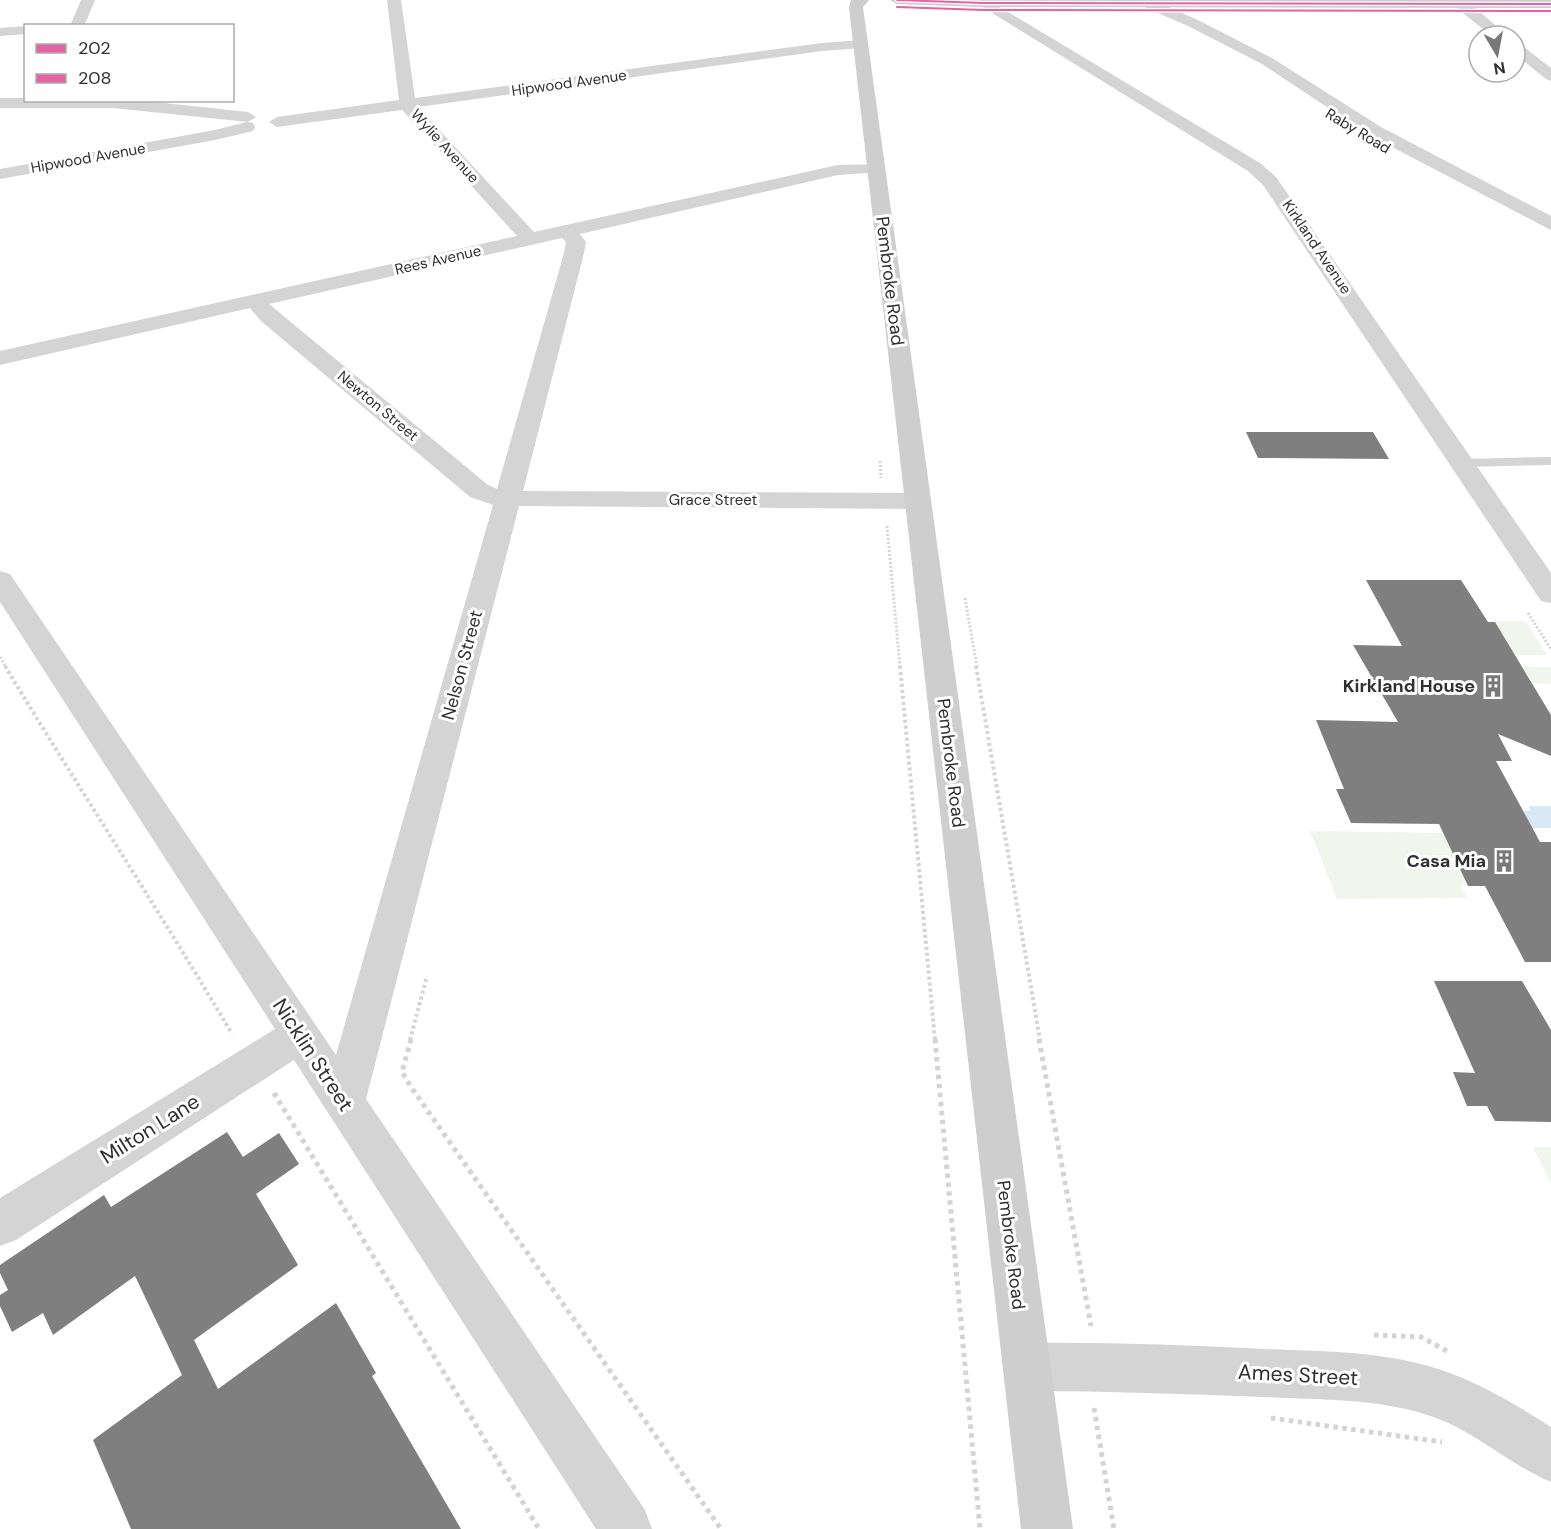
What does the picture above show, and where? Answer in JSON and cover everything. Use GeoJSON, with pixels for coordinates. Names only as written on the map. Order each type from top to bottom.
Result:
{"type":"FeatureCollection","features":[{"type":"Feature","properties":{"kind":"street"},"geometry":{"type":"LineString","coordinates":[[77,24],[88,0]]}},
{"type":"Feature","properties":{"kind":"street","name":"Wylie Avenue"},"geometry":{"type":"LineString","coordinates":[[394,0],[408,106],[530,239]]}},
{"type":"Feature","properties":{"kind":"street","name":"Pembroke Road"},"geometry":{"type":"LineString","coordinates":[[862,0],[856,4],[1047,1529]]}},
{"type":"Feature","properties":{"kind":"street"},"geometry":{"type":"LineString","coordinates":[[897,0],[1551,4]]}},
{"type":"Feature","properties":{"kind":"street","name":"Kirkland Avenue"},"geometry":{"type":"LineString","coordinates":[[981,1],[1266,176],[1308,234],[1551,594]]}},
{"type":"Feature","properties":{"kind":"street"},"geometry":{"type":"LineString","coordinates":[[1460,2],[1487,24]]}},
{"type":"Feature","properties":{"kind":"street","name":"Raby Road"},"geometry":{"type":"LineString","coordinates":[[1146,3],[1171,16],[1193,23],[1267,61],[1375,131],[1551,224]]}},
{"type":"Feature","properties":{"kind":"street","name":"Raby Road"},"geometry":{"type":"LineString","coordinates":[[1171,16],[1180,25],[1263,69],[1363,136],[1551,237]]}},
{"type":"Feature","properties":{"kind":"street"},"geometry":{"type":"LineString","coordinates":[[0,32],[24,30]]}},
{"type":"Feature","properties":{"kind":"street","name":"Hipwood Avenue"},"geometry":{"type":"LineString","coordinates":[[0,174],[215,135],[258,115],[274,115],[279,118],[277,122],[408,106],[822,47],[861,44]]}},
{"type":"Feature","properties":{"kind":"street"},"geometry":{"type":"LineString","coordinates":[[1527,57],[1551,76]]}},
{"type":"Feature","properties":{"kind":"street"},"geometry":{"type":"LineString","coordinates":[[0,103],[24,102]]}},
{"type":"Feature","properties":{"kind":"street"},"geometry":{"type":"LineString","coordinates":[[77,102],[113,103],[247,122]]}},
{"type":"Feature","properties":{"kind":"street","name":"Rees Avenue"},"geometry":{"type":"LineString","coordinates":[[0,358],[837,170],[876,168]]}},
{"type":"Feature","properties":{"kind":"street","name":"Nelson Street"},"geometry":{"type":"LineString","coordinates":[[344,1102],[574,252],[576,242],[567,231]]}},
{"type":"Feature","properties":{"kind":"street","name":"Newton Street"},"geometry":{"type":"LineString","coordinates":[[255,301],[269,316],[479,491],[493,497],[508,499]]}},
{"type":"Feature","properties":{"kind":"street","name":"Grace Street"},"geometry":{"type":"LineString","coordinates":[[508,499],[918,501]]}},
{"type":"Feature","properties":{"kind":"street","name":"Nicklin Street"},"geometry":{"type":"LineString","coordinates":[[0,580],[626,1529]]}},
{"type":"Feature","properties":{"kind":"street","name":"Milton Lane"},"geometry":{"type":"LineString","coordinates":[[0,1224],[300,1035]]}},
{"type":"Feature","properties":{"kind":"street","name":"Ames Street"},"geometry":{"type":"LineString","coordinates":[[1027,1367],[1148,1368],[1336,1376],[1399,1383],[1429,1391],[1464,1405],[1551,1457]]}},
{"type":"Feature","properties":{"kind":"lane"},"geometry":{"type":"LineString","coordinates":[[1463,463],[1551,461]]}},
{"type":"Feature","properties":{"kind":"path"},"geometry":{"type":"LineString","coordinates":[[886,522],[980,1529]]}},
{"type":"Feature","properties":{"kind":"path"},"geometry":{"type":"LineString","coordinates":[[964,591],[1090,1326],[1102,1327]]}},
{"type":"Feature","properties":{"kind":"path"},"geometry":{"type":"LineString","coordinates":[[1527,612],[1551,649]]}},
{"type":"Feature","properties":{"kind":"path"},"geometry":{"type":"LineString","coordinates":[[0,657],[72,777],[184,952],[235,1039]]}},
{"type":"Feature","properties":{"kind":"path"},"geometry":{"type":"LineString","coordinates":[[427,976],[402,1072],[424,1107],[721,1529]]}},
{"type":"Feature","properties":{"kind":"path"},"geometry":{"type":"LineString","coordinates":[[268,1082],[539,1529]]}},
{"type":"Feature","properties":{"kind":"path"},"geometry":{"type":"LineString","coordinates":[[1374,1335],[1421,1337],[1450,1352]]}},
{"type":"Feature","properties":{"kind":"path"},"geometry":{"type":"LineString","coordinates":[[1106,1406],[1094,1405],[1114,1529]]}},
{"type":"Feature","properties":{"kind":"path"},"geometry":{"type":"LineString","coordinates":[[1258,1417],[1451,1443]]}},
{"type":"Feature","properties":{"kind":"shaded area"},"geometry":{"type":"Polygon","coordinates":[[[1494,621],[1526,621],[1547,655],[1507,655],[1503,635],[1494,621]]]}},
{"type":"Feature","properties":{"kind":"shaded area"},"geometry":{"type":"Polygon","coordinates":[[[1523,667],[1551,667],[1551,684],[1533,683],[1523,667]]]}},
{"type":"Feature","properties":{"kind":"shaded area"},"geometry":{"type":"Polygon","coordinates":[[[1310,831],[1442,833],[1466,880],[1461,887],[1467,898],[1337,899],[1310,831]]]}},
{"type":"Feature","properties":{"kind":"shaded area"},"geometry":{"type":"Polygon","coordinates":[[[1533,1147],[1551,1147],[1551,1184],[1533,1147]]]}},
{"type":"Feature","properties":{"kind":"water"},"geometry":{"type":"Polygon","coordinates":[[[1529,806],[1551,806],[1551,828],[1516,828],[1507,811],[1530,811],[1529,806]]]}},
{"type":"Feature","properties":{"kind":"building"},"geometry":{"type":"Polygon","coordinates":[[[1246,432],[1373,432],[1389,459],[1258,458],[1246,432]]]}},
{"type":"Feature","properties":{"kind":"building"},"geometry":{"type":"Polygon","coordinates":[[[1366,580],[1461,580],[1488,622],[1495,622],[1551,715],[1551,756],[1498,734],[1512,761],[1496,761],[1540,842],[1551,842],[1551,962],[1525,962],[1485,886],[1468,886],[1439,824],[1351,823],[1336,789],[1344,789],[1316,720],[1398,722],[1353,645],[1402,646],[1366,580]]]}},
{"type":"Feature","properties":{"kind":"building"},"geometry":{"type":"Polygon","coordinates":[[[1434,981],[1522,981],[1551,1030],[1551,1122],[1495,1121],[1487,1106],[1467,1106],[1453,1072],[1475,1073],[1434,981]]]}},
{"type":"Feature","properties":{"kind":"building"},"geometry":{"type":"Polygon","coordinates":[[[227,1132],[243,1157],[279,1133],[299,1164],[256,1194],[298,1265],[194,1340],[218,1389],[336,1303],[376,1373],[372,1376],[461,1529],[131,1529],[93,1440],[182,1375],[135,1276],[53,1335],[43,1313],[12,1332],[0,1306],[0,1295],[8,1290],[0,1273],[0,1265],[104,1195],[111,1207],[227,1132]]]}},
{"type":"Feature","properties":{"kind":"transit line","name":"202"},"geometry":{"type":"LineString","coordinates":[[897,0],[983,3],[1551,4]]}},
{"type":"Feature","properties":{"kind":"transit line","name":"208"},"geometry":{"type":"LineString","coordinates":[[897,7],[983,10],[1551,11]]}},
{"type":"Feature","properties":{"kind":"place","name":"Kirkland House"},"geometry":{"type":"Point","coordinates":[1493,686]}},
{"type":"Feature","properties":{"kind":"place","name":"Casa Mia"},"geometry":{"type":"Point","coordinates":[1504,861]}}]}
